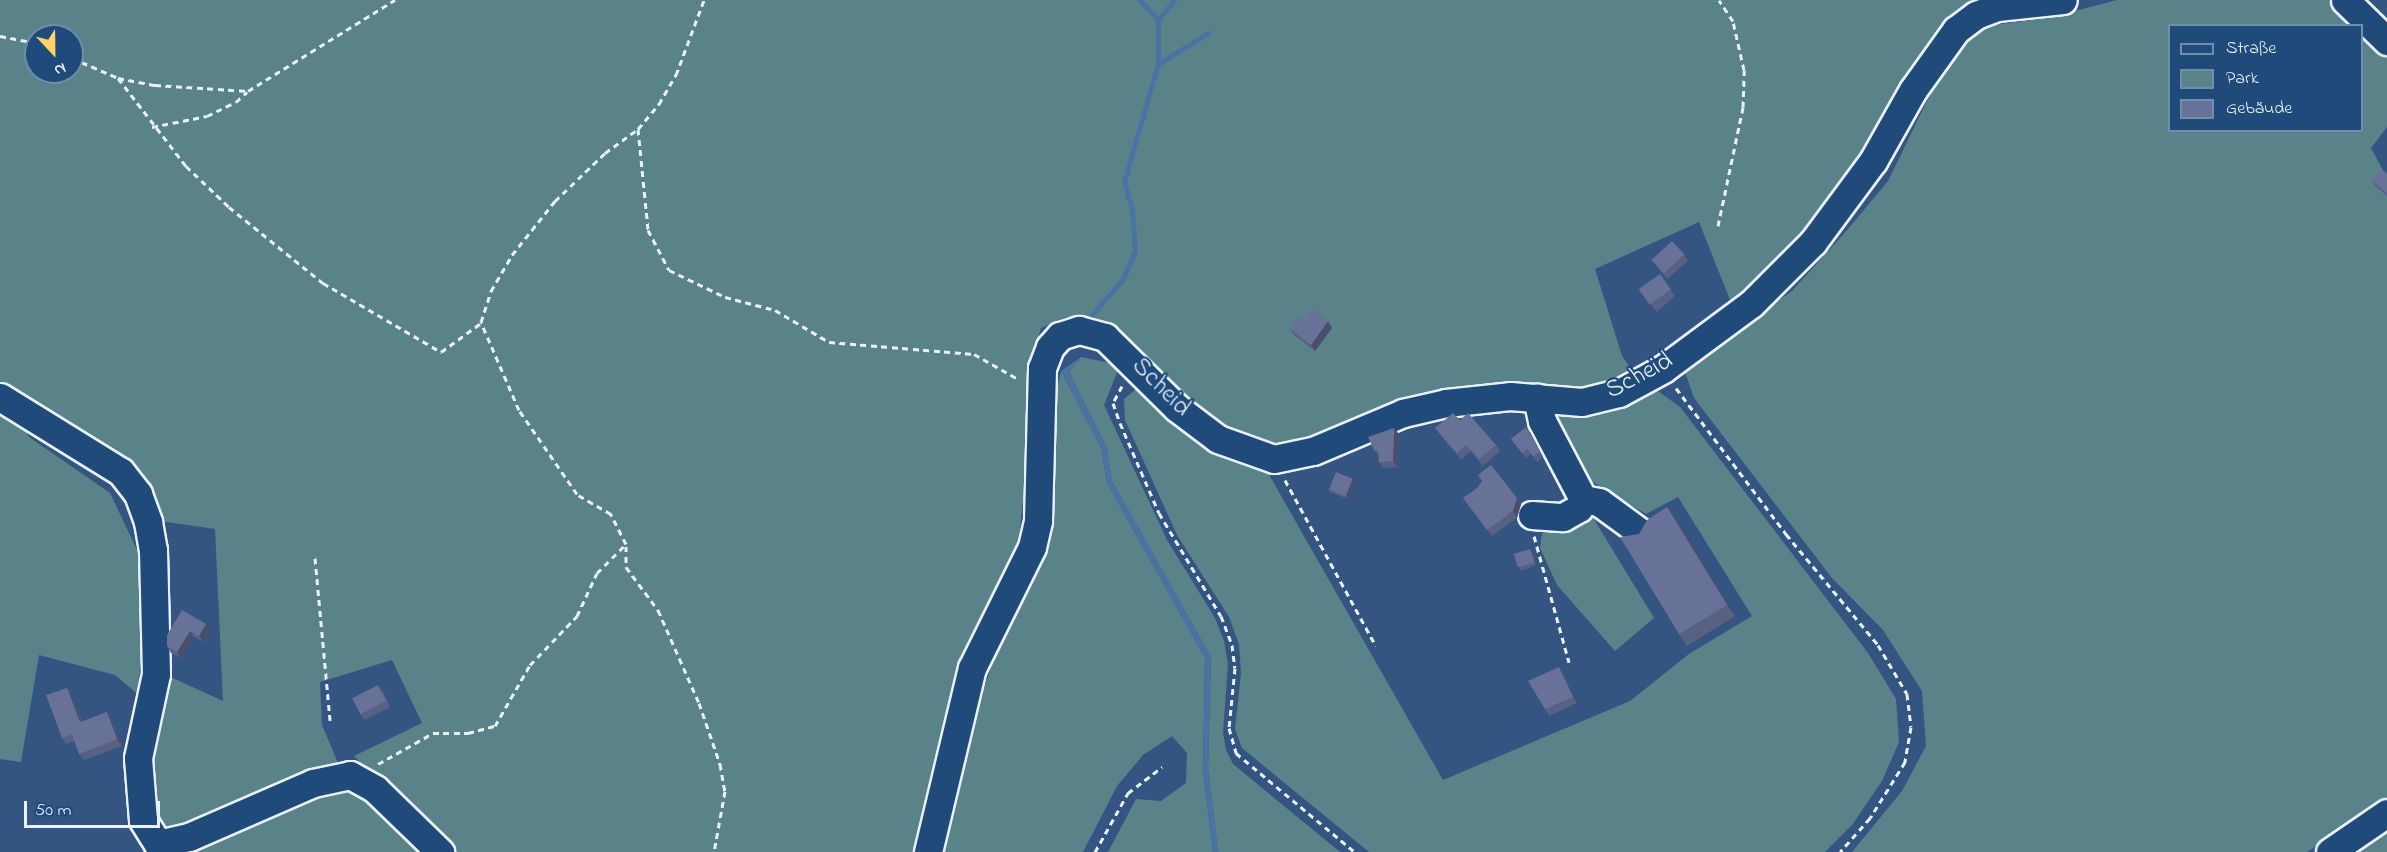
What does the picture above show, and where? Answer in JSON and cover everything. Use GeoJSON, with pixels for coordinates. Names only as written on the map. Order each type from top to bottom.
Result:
{"type":"FeatureCollection","features":[{"type":"Feature","properties":{"kind":"street","name":"Scheid"},"geometry":{"type":"LineString","coordinates":[[1040,409],[1042,368],[1050,347],[1060,336],[1080,330],[1105,337],[1135,364],[1176,408],[1218,439],[1254,455],[1274,459],[1275,456],[1313,451],[1414,410],[1488,397],[1601,399],[1663,369],[1751,304],[1813,242],[1873,161],[1913,90],[1956,30],[1976,15],[1997,7],[2062,0]]}},
{"type":"Feature","properties":{"kind":"street"},"geometry":{"type":"LineString","coordinates":[[2345,0],[2387,41]]}},
{"type":"Feature","properties":{"kind":"street"},"geometry":{"type":"LineString","coordinates":[[0,397],[121,472],[138,494],[148,522],[153,550],[156,674],[138,758],[143,820],[157,848],[189,837],[333,776],[358,778],[375,789],[440,852]]}},
{"type":"Feature","properties":{"kind":"street"},"geometry":{"type":"LineString","coordinates":[[1537,398],[1542,421],[1583,500]]}},
{"type":"Feature","properties":{"kind":"street"},"geometry":{"type":"LineString","coordinates":[[928,852],[972,668],[1032,547],[1038,521],[1040,409]]}},
{"type":"Feature","properties":{"kind":"street"},"geometry":{"type":"LineString","coordinates":[[1532,515],[1563,518],[1579,508],[1583,500]]}},
{"type":"Feature","properties":{"kind":"street"},"geometry":{"type":"LineString","coordinates":[[1583,500],[1599,502],[1640,532]]}},
{"type":"Feature","properties":{"kind":"street"},"geometry":{"type":"LineString","coordinates":[[2330,852],[2387,813]]}},
{"type":"Feature","properties":{"kind":"path"},"geometry":{"type":"LineString","coordinates":[[152,127],[207,116],[236,102],[248,91],[395,0]]}},
{"type":"Feature","properties":{"kind":"path"},"geometry":{"type":"LineString","coordinates":[[118,78],[152,127],[237,214],[323,284],[441,352],[481,322],[491,291],[512,255],[555,201],[605,153],[638,129],[659,105],[676,75],[704,0]]}},
{"type":"Feature","properties":{"kind":"path"},"geometry":{"type":"LineString","coordinates":[[1718,226],[1743,107],[1744,70],[1732,21],[1719,0]]}},
{"type":"Feature","properties":{"kind":"path"},"geometry":{"type":"LineString","coordinates":[[0,36],[24,41]]}},
{"type":"Feature","properties":{"kind":"path"},"geometry":{"type":"LineString","coordinates":[[84,63],[118,78],[155,85],[248,91]]}},
{"type":"Feature","properties":{"kind":"path"},"geometry":{"type":"LineString","coordinates":[[638,129],[648,230],[669,270],[725,297],[775,309],[829,342],[974,354],[1026,385],[1040,409]]}},
{"type":"Feature","properties":{"kind":"path"},"geometry":{"type":"LineString","coordinates":[[481,322],[519,410],[577,494],[611,514],[626,544],[626,567],[658,610],[699,703],[720,764],[725,791],[714,852]]}},
{"type":"Feature","properties":{"kind":"path"},"geometry":{"type":"LineString","coordinates":[[1135,364],[1113,403],[1159,513],[1221,616],[1232,645],[1235,668],[1229,728],[1236,753],[1355,852]]}},
{"type":"Feature","properties":{"kind":"path"},"geometry":{"type":"LineString","coordinates":[[1663,369],[1786,534],[1878,645],[1907,694],[1911,727],[1905,762],[1870,818],[1840,852]]}},
{"type":"Feature","properties":{"kind":"path"},"geometry":{"type":"LineString","coordinates":[[1275,456],[1289,490],[1376,646]]}},
{"type":"Feature","properties":{"kind":"path"},"geometry":{"type":"LineString","coordinates":[[1532,515],[1540,567],[1569,662]]}},
{"type":"Feature","properties":{"kind":"path"},"geometry":{"type":"LineString","coordinates":[[358,778],[413,741],[433,733],[468,733],[495,726],[530,665],[577,616],[597,573],[626,544]]}},
{"type":"Feature","properties":{"kind":"path"},"geometry":{"type":"LineString","coordinates":[[315,558],[330,720]]}},
{"type":"Feature","properties":{"kind":"path"},"geometry":{"type":"LineString","coordinates":[[1095,852],[1128,793],[1162,767]]}},
{"type":"Feature","properties":{"kind":"green space"},"geometry":{"type":"Polygon","coordinates":[[[0,0],[1972,0],[1940,26],[1843,195],[1732,305],[1699,222],[1595,269],[1622,356],[1633,371],[1599,386],[1574,389],[1527,383],[1403,400],[1314,438],[1278,446],[1248,440],[1214,422],[1127,340],[1090,317],[1066,317],[1041,328],[1030,366],[1027,459],[1018,550],[963,657],[915,852],[454,852],[354,756],[422,723],[392,660],[320,682],[322,725],[338,763],[201,823],[168,828],[160,822],[150,751],[164,674],[223,701],[215,529],[160,521],[134,464],[0,381],[0,0]]]}},
{"type":"Feature","properties":{"kind":"green space"},"geometry":{"type":"Polygon","coordinates":[[[2117,0],[2328,0],[2354,24],[2168,24],[2168,132],[2363,132],[2363,33],[2387,57],[2387,127],[2371,148],[2385,174],[2375,185],[2387,196],[2387,798],[2307,852],[1852,852],[1902,791],[1926,746],[1922,691],[1883,630],[1832,578],[1694,398],[1683,366],[1792,291],[1848,229],[1888,181],[1944,66],[1980,27],[2048,18],[2117,0]]]}},
{"type":"Feature","properties":{"kind":"green space"},"geometry":{"type":"Polygon","coordinates":[[[1081,357],[1120,365],[1104,405],[1167,540],[1215,618],[1224,641],[1228,664],[1223,732],[1226,750],[1233,764],[1340,852],[1218,852],[1208,769],[1211,657],[1112,481],[1106,446],[1069,372],[1081,357]]]}},
{"type":"Feature","properties":{"kind":"green space"},"geometry":{"type":"Polygon","coordinates":[[[1061,371],[1101,448],[1107,483],[1205,658],[1203,771],[1213,852],[1108,852],[1136,799],[1161,801],[1186,783],[1187,753],[1172,736],[1143,755],[1117,786],[1083,852],[941,852],[980,699],[1005,629],[1047,541],[1055,496],[1052,411],[1061,371]]]}},
{"type":"Feature","properties":{"kind":"green space"},"geometry":{"type":"Polygon","coordinates":[[[1140,386],[1264,466],[1443,780],[1630,701],[1689,654],[1752,616],[1678,497],[1646,514],[1578,473],[1548,408],[1651,386],[1680,407],[1868,653],[1896,699],[1899,742],[1882,781],[1852,825],[1825,852],[1369,852],[1242,748],[1235,729],[1241,673],[1239,644],[1229,617],[1177,535],[1125,420],[1124,399],[1140,386]]]}},
{"type":"Feature","properties":{"kind":"green space"},"geometry":{"type":"Polygon","coordinates":[[[0,407],[22,421],[29,437],[110,493],[139,554],[143,571],[139,695],[115,675],[39,655],[21,762],[0,759],[0,407]]]}},
{"type":"Feature","properties":{"kind":"green space"},"geometry":{"type":"Polygon","coordinates":[[[1589,511],[1654,618],[1615,651],[1557,585],[1540,548],[1542,533],[1589,511]]]}},
{"type":"Feature","properties":{"kind":"green space"},"geometry":{"type":"Polygon","coordinates":[[[345,788],[369,801],[421,852],[184,852],[318,791],[345,788]]]}},
{"type":"Feature","properties":{"kind":"green space"},"geometry":{"type":"Polygon","coordinates":[[[2387,823],[2387,852],[2345,852],[2387,823]]]}},
{"type":"Feature","properties":{"kind":"water"},"geometry":{"type":"Polygon","coordinates":[[[1081,357],[1069,372],[1106,446],[1112,481],[1211,657],[1208,769],[1218,852],[1213,852],[1203,771],[1205,658],[1107,483],[1101,448],[1061,371],[1081,357]]]}},
{"type":"Feature","properties":{"kind":"building"},"geometry":{"type":"Polygon","coordinates":[[[2382,169],[2387,174],[2387,194],[2372,180],[2382,169]]]}},
{"type":"Feature","properties":{"kind":"building"},"geometry":{"type":"Polygon","coordinates":[[[1672,241],[1684,254],[1664,273],[1652,260],[1672,241]]]}},
{"type":"Feature","properties":{"kind":"building"},"geometry":{"type":"Polygon","coordinates":[[[1660,274],[1671,290],[1650,304],[1639,289],[1660,274]]]}},
{"type":"Feature","properties":{"kind":"building"},"geometry":{"type":"Polygon","coordinates":[[[1312,309],[1328,321],[1311,345],[1290,329],[1300,315],[1305,319],[1312,309]]]}},
{"type":"Feature","properties":{"kind":"building"},"geometry":{"type":"Polygon","coordinates":[[[1453,413],[1460,420],[1468,413],[1496,445],[1479,459],[1466,445],[1457,453],[1435,428],[1453,413]]]}},
{"type":"Feature","properties":{"kind":"building"},"geometry":{"type":"Polygon","coordinates":[[[1526,427],[1540,452],[1533,456],[1527,449],[1522,453],[1511,439],[1526,427]]]}},
{"type":"Feature","properties":{"kind":"building"},"geometry":{"type":"Polygon","coordinates":[[[1394,428],[1393,461],[1379,462],[1378,450],[1374,450],[1368,437],[1394,428]]]}},
{"type":"Feature","properties":{"kind":"building"},"geometry":{"type":"Polygon","coordinates":[[[1491,465],[1517,498],[1513,511],[1487,530],[1463,498],[1477,488],[1482,481],[1478,475],[1491,465]]]}},
{"type":"Feature","properties":{"kind":"building"},"geometry":{"type":"Polygon","coordinates":[[[1336,472],[1353,479],[1346,496],[1329,490],[1336,472]]]}},
{"type":"Feature","properties":{"kind":"building"},"geometry":{"type":"Polygon","coordinates":[[[1667,507],[1727,605],[1679,634],[1620,537],[1639,534],[1647,520],[1667,507]]]}},
{"type":"Feature","properties":{"kind":"building"},"geometry":{"type":"Polygon","coordinates":[[[1530,549],[1534,562],[1518,567],[1514,554],[1530,549]]]}},
{"type":"Feature","properties":{"kind":"building"},"geometry":{"type":"Polygon","coordinates":[[[182,610],[206,624],[199,636],[190,631],[177,652],[167,646],[167,635],[182,610]]]}},
{"type":"Feature","properties":{"kind":"building"},"geometry":{"type":"Polygon","coordinates":[[[1559,667],[1573,697],[1545,709],[1528,681],[1559,667]]]}},
{"type":"Feature","properties":{"kind":"building"},"geometry":{"type":"Polygon","coordinates":[[[378,685],[386,701],[360,714],[352,698],[378,685]]]}},
{"type":"Feature","properties":{"kind":"building"},"geometry":{"type":"Polygon","coordinates":[[[67,688],[80,722],[107,712],[117,739],[79,754],[72,734],[62,738],[46,695],[67,688]]]}},
{"type":"Feature","properties":{"kind":"waterway"},"geometry":{"type":"LineString","coordinates":[[1090,317],[1123,279],[1135,251],[1132,209],[1124,181],[1158,64],[1158,20],[1140,0]]}},
{"type":"Feature","properties":{"kind":"waterway"},"geometry":{"type":"LineString","coordinates":[[1158,20],[1174,0]]}},
{"type":"Feature","properties":{"kind":"waterway"},"geometry":{"type":"LineString","coordinates":[[1158,64],[1208,33]]}}]}
